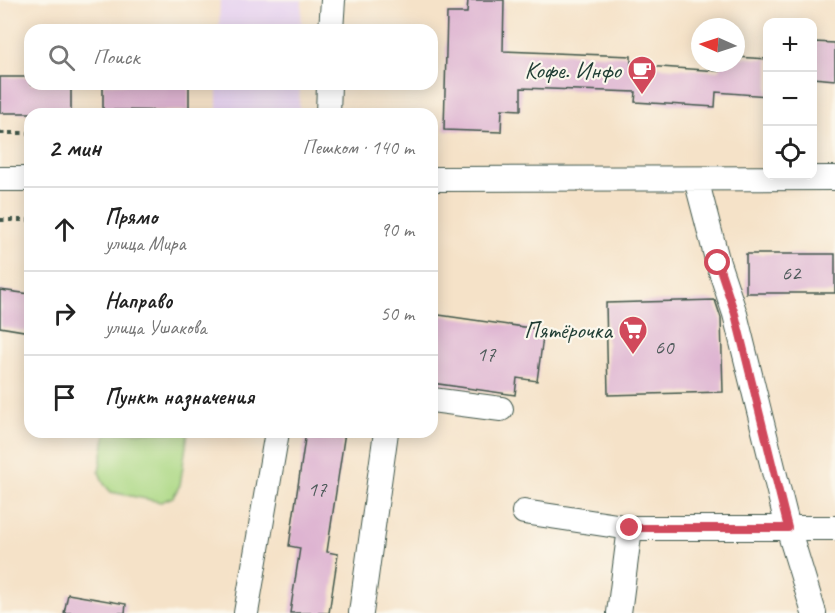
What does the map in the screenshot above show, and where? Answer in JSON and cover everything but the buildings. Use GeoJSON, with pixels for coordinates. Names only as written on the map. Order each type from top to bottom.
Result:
{"type":"FeatureCollection","features":[{"type":"Feature","properties":{"kind":"street"},"geometry":{"type":"LineString","coordinates":[[332,24],[333,0]]}},
{"type":"Feature","properties":{"kind":"street"},"geometry":{"type":"LineString","coordinates":[[328,108],[329,90]]}},
{"type":"Feature","properties":{"kind":"street"},"geometry":{"type":"LineString","coordinates":[[438,178],[835,178]]}},
{"type":"Feature","properties":{"kind":"street"},"geometry":{"type":"LineString","coordinates":[[0,179],[24,179]]}},
{"type":"Feature","properties":{"kind":"street"},"geometry":{"type":"LineString","coordinates":[[696,179],[718,263],[735,314],[788,528],[814,613]]}},
{"type":"Feature","properties":{"kind":"street"},"geometry":{"type":"LineString","coordinates":[[438,401],[501,410]]}},
{"type":"Feature","properties":{"kind":"street"},"geometry":{"type":"LineString","coordinates":[[246,613],[276,438]]}},
{"type":"Feature","properties":{"kind":"street"},"geometry":{"type":"LineString","coordinates":[[361,613],[385,438]]}},
{"type":"Feature","properties":{"kind":"street"},"geometry":{"type":"LineString","coordinates":[[524,512],[630,528],[835,528]]}},
{"type":"Feature","properties":{"kind":"street"},"geometry":{"type":"LineString","coordinates":[[619,613],[630,528]]}},
{"type":"Feature","properties":{"kind":"path"},"geometry":{"type":"LineString","coordinates":[[0,133],[24,133]]}},
{"type":"Feature","properties":{"kind":"path"},"geometry":{"type":"LineString","coordinates":[[0,220],[24,220]]}},
{"type":"Feature","properties":{"kind":"shaded area"},"geometry":{"type":"Polygon","coordinates":[[[220,0],[302,0],[301,24],[219,24],[220,0]]]}},
{"type":"Feature","properties":{"kind":"shaded area"},"geometry":{"type":"Polygon","coordinates":[[[217,90],[300,90],[299,108],[217,108],[217,90]]]}},
{"type":"Feature","properties":{"kind":"green space"},"geometry":{"type":"Polygon","coordinates":[[[105,438],[187,438],[180,485],[173,497],[161,502],[111,492],[104,484],[99,472],[105,438]]]}},
{"type":"Feature","properties":{"kind":"place","name":"Кофе. Инфо"},"geometry":{"type":"Point","coordinates":[642,96]}},
{"type":"Feature","properties":{"kind":"place","name":"Пятёрочка"},"geometry":{"type":"Point","coordinates":[633,356]}},
{"type":"Feature","properties":{"kind":"route"},"geometry":{"type":"LineString","coordinates":[[630,528],[788,528],[735,314],[718,263]]}}]}
